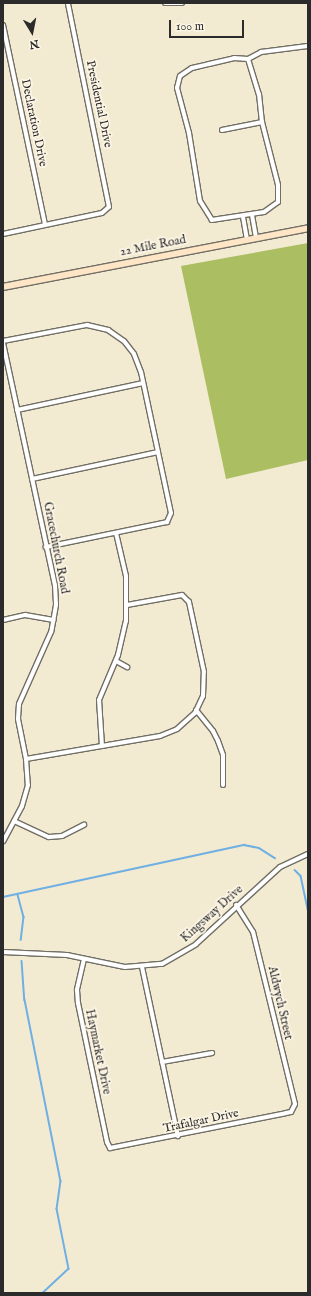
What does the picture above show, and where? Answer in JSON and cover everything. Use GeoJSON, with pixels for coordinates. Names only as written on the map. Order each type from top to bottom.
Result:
{"type":"FeatureCollection","features":[{"type":"Feature","properties":{"kind":"street","name":"Presidential Drive"},"geometry":{"type":"LineString","coordinates":[[45,225],[108,210],[110,204],[68,3]]}},
{"type":"Feature","properties":{"kind":"street"},"geometry":{"type":"LineString","coordinates":[[165,3],[182,3]]}},
{"type":"Feature","properties":{"kind":"street","name":"Declaration Drive"},"geometry":{"type":"LineString","coordinates":[[3,25],[45,225]]}},
{"type":"Feature","properties":{"kind":"street"},"geometry":{"type":"LineString","coordinates":[[248,59],[259,94],[262,122],[278,185],[278,202],[270,209],[252,215],[217,220],[208,217],[200,201],[189,133],[177,88],[180,76],[192,68],[234,58],[248,59],[261,52],[308,46]]}},
{"type":"Feature","properties":{"kind":"street"},"geometry":{"type":"LineString","coordinates":[[222,130],[262,122]]}},
{"type":"Feature","properties":{"kind":"street"},"geometry":{"type":"LineString","coordinates":[[252,215],[256,237]]}},
{"type":"Feature","properties":{"kind":"street"},"geometry":{"type":"LineString","coordinates":[[243,216],[247,239]]}},
{"type":"Feature","properties":{"kind":"street"},"geometry":{"type":"LineString","coordinates":[[3,234],[45,225]]}},
{"type":"Feature","properties":{"kind":"street","name":"22 Mile Road"},"geometry":{"type":"LineString","coordinates":[[3,287],[308,228]]}},
{"type":"Feature","properties":{"kind":"street"},"geometry":{"type":"LineString","coordinates":[[3,342],[77,325],[103,328],[119,337],[131,348],[137,360],[143,383],[171,513],[168,522],[46,547]]}},
{"type":"Feature","properties":{"kind":"street","name":"Gracechurch Road"},"geometry":{"type":"LineString","coordinates":[[3,342],[56,592],[54,620],[19,704],[18,719],[26,759],[28,784],[22,806],[3,841]]}},
{"type":"Feature","properties":{"kind":"street"},"geometry":{"type":"LineString","coordinates":[[17,410],[143,383]]}},
{"type":"Feature","properties":{"kind":"street"},"geometry":{"type":"LineString","coordinates":[[32,479],[158,452]]}},
{"type":"Feature","properties":{"kind":"street"},"geometry":{"type":"LineString","coordinates":[[102,746],[99,700],[116,661],[125,629],[127,605],[126,576],[116,533]]}},
{"type":"Feature","properties":{"kind":"street"},"geometry":{"type":"LineString","coordinates":[[26,759],[165,734],[181,727],[196,710],[205,686],[204,672],[186,597],[174,596],[127,605]]}},
{"type":"Feature","properties":{"kind":"street"},"geometry":{"type":"LineString","coordinates":[[3,620],[24,615],[54,620]]}},
{"type":"Feature","properties":{"kind":"street"},"geometry":{"type":"LineString","coordinates":[[116,661],[127,667]]}},
{"type":"Feature","properties":{"kind":"street"},"geometry":{"type":"LineString","coordinates":[[196,710],[213,731],[223,754],[223,784]]}},
{"type":"Feature","properties":{"kind":"street"},"geometry":{"type":"LineString","coordinates":[[14,821],[49,837],[62,836],[84,825]]}},
{"type":"Feature","properties":{"kind":"street","name":"Kingsway Drive"},"geometry":{"type":"LineString","coordinates":[[3,952],[40,953],[84,959],[125,968],[142,968],[168,961],[188,950],[280,867],[308,854]]}},
{"type":"Feature","properties":{"kind":"street","name":"Aldwych Street"},"geometry":{"type":"LineString","coordinates":[[236,906],[253,932],[294,1108]]}},
{"type":"Feature","properties":{"kind":"street","name":"Haymarket Drive"},"geometry":{"type":"LineString","coordinates":[[84,959],[77,990],[78,1003],[107,1142],[110,1148]]}},
{"type":"Feature","properties":{"kind":"street"},"geometry":{"type":"LineString","coordinates":[[142,968],[178,1136]]}},
{"type":"Feature","properties":{"kind":"street"},"geometry":{"type":"LineString","coordinates":[[162,1062],[212,1052]]}},
{"type":"Feature","properties":{"kind":"street","name":"Trafalgar Drive"},"geometry":{"type":"LineString","coordinates":[[110,1148],[178,1136],[286,1113],[294,1108]]}},
{"type":"Feature","properties":{"kind":"green space"},"geometry":{"type":"Polygon","coordinates":[[[308,243],[308,460],[226,479],[181,266],[308,243]]]}},
{"type":"Feature","properties":{"kind":"waterway"},"geometry":{"type":"LineString","coordinates":[[3,897],[244,845],[259,848],[275,858]]}},
{"type":"Feature","properties":{"kind":"waterway"},"geometry":{"type":"LineString","coordinates":[[295,870],[301,876],[308,910]]}},
{"type":"Feature","properties":{"kind":"waterway"},"geometry":{"type":"LineString","coordinates":[[18,895],[24,917],[21,940]]}},
{"type":"Feature","properties":{"kind":"waterway"},"geometry":{"type":"LineString","coordinates":[[22,961],[25,1000],[61,1181],[57,1209],[69,1269],[43,1293]]}}]}
